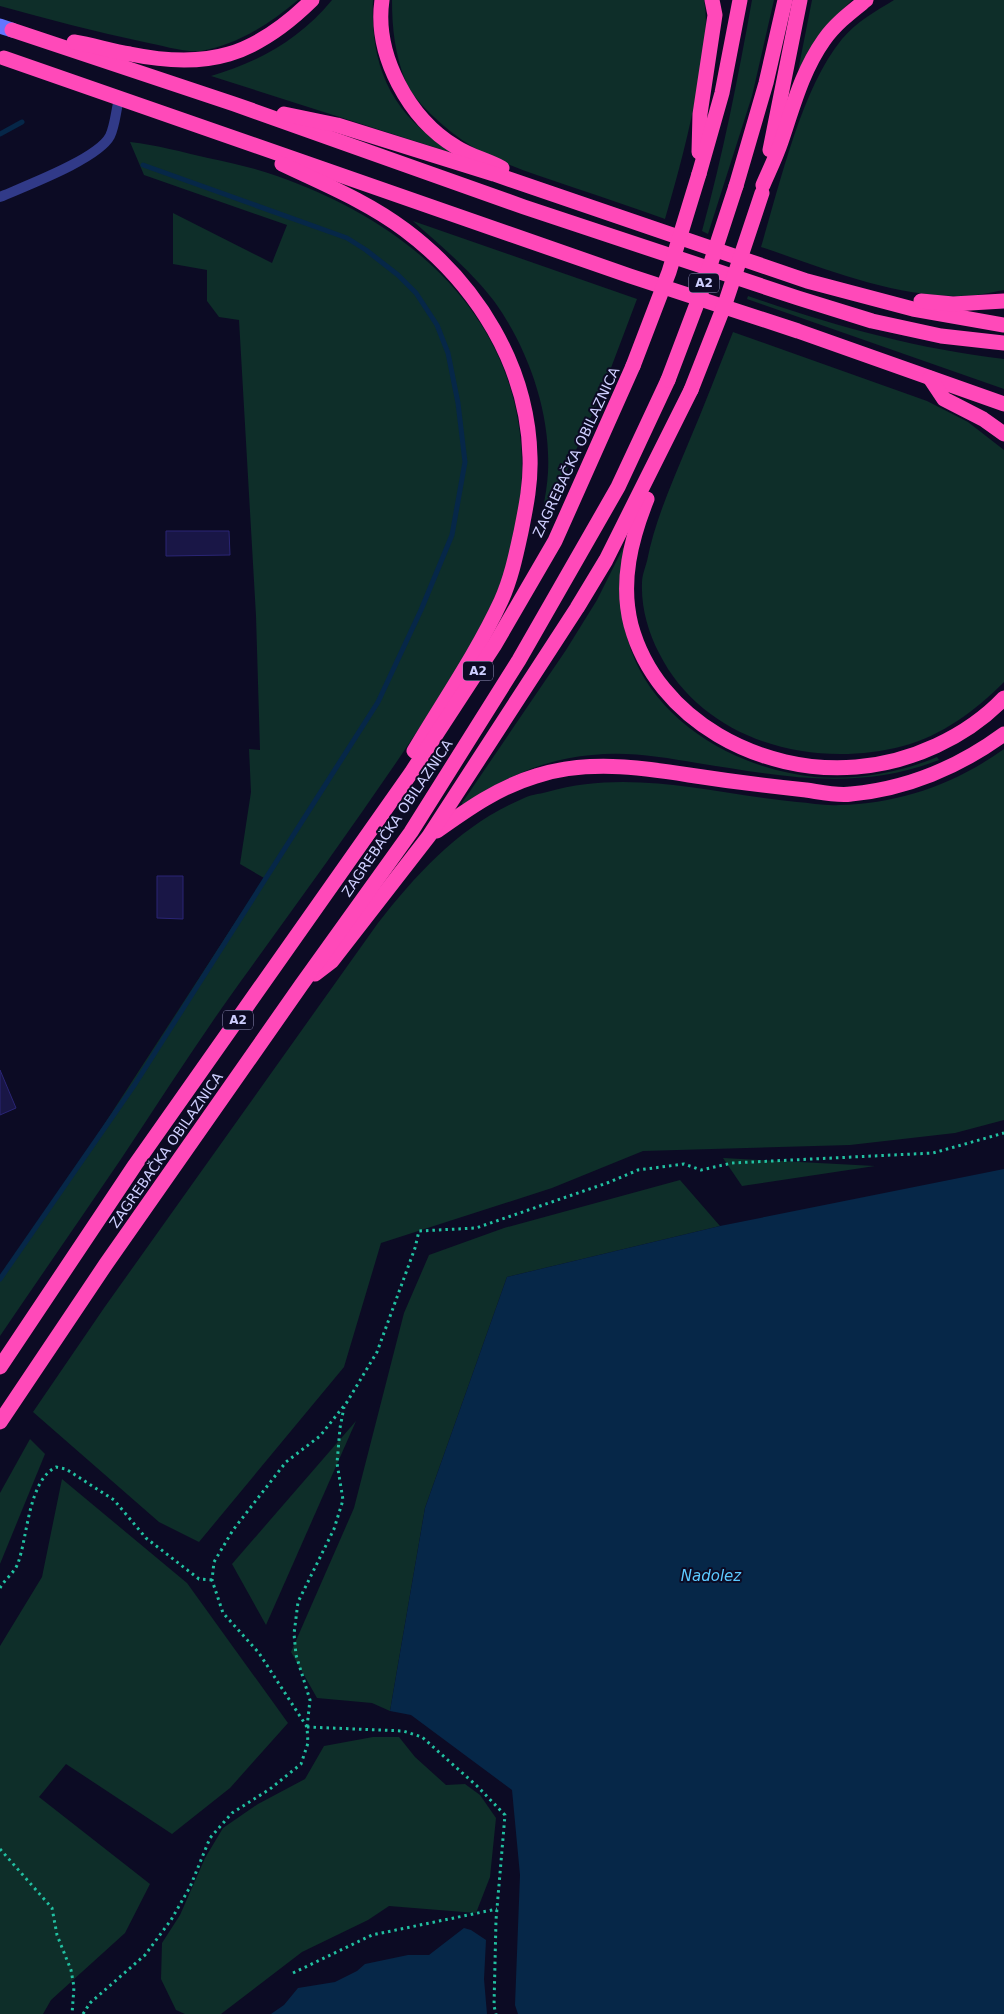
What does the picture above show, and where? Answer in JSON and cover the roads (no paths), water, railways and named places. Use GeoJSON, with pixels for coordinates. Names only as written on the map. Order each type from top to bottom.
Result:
{"type":"FeatureCollection","features":[{"type":"Feature","properties":{"kind":"highway"},"geometry":{"type":"LineString","coordinates":[[32,37],[82,43],[178,62],[205,61],[227,55],[265,38],[284,25],[312,0]]}},
{"type":"Feature","properties":{"kind":"highway"},"geometry":{"type":"LineString","coordinates":[[382,0],[380,12],[382,35],[390,64],[402,88],[425,121],[457,148],[501,167],[533,187]]}},
{"type":"Feature","properties":{"kind":"highway"},"geometry":{"type":"LineString","coordinates":[[699,174],[700,114],[716,16],[712,0]]}},
{"type":"Feature","properties":{"kind":"highway"},"geometry":{"type":"LineString","coordinates":[[699,174],[722,93],[740,0]]}},
{"type":"Feature","properties":{"kind":"highway","name":"ZAGREBAČKA OBILAZNICA"},"geometry":{"type":"LineString","coordinates":[[0,1422],[73,1313],[302,984],[411,832],[519,660],[618,487],[668,380],[701,292],[736,186],[766,83],[785,0]]}},
{"type":"Feature","properties":{"kind":"highway"},"geometry":{"type":"LineString","coordinates":[[762,189],[800,0]]}},
{"type":"Feature","properties":{"kind":"highway"},"geometry":{"type":"LineString","coordinates":[[302,984],[332,961],[430,836],[601,568],[691,390],[726,301],[762,189],[781,144],[791,108],[804,75],[824,39],[836,25],[866,0]]}},
{"type":"Feature","properties":{"kind":"highway"},"geometry":{"type":"LineString","coordinates":[[6,28],[234,104],[533,210],[872,321],[941,336],[1004,343]]}},
{"type":"Feature","properties":{"kind":"highway"},"geometry":{"type":"LineString","coordinates":[[2,57],[118,99],[1004,404]]}},
{"type":"Feature","properties":{"kind":"highway"},"geometry":{"type":"LineString","coordinates":[[234,104],[337,125],[533,187],[807,281],[913,309],[1004,325]]}},
{"type":"Feature","properties":{"kind":"highway"},"geometry":{"type":"LineString","coordinates":[[230,137],[384,215],[438,258],[466,288],[505,349],[519,386],[527,421],[530,458],[528,499],[514,564],[501,600],[480,640],[340,876]]}},
{"type":"Feature","properties":{"kind":"highway","name":"ZAGREBAČKA OBILAZNICA"},"geometry":{"type":"LineString","coordinates":[[0,1367],[135,1165],[340,876],[499,638],[555,541],[633,366],[669,272],[699,174]]}},
{"type":"Feature","properties":{"kind":"highway"},"geometry":{"type":"LineString","coordinates":[[850,292],[876,291],[928,303],[981,304],[1004,301]]}},
{"type":"Feature","properties":{"kind":"highway"},"geometry":{"type":"LineString","coordinates":[[930,378],[944,399],[983,419],[1004,434]]}},
{"type":"Feature","properties":{"kind":"highway"},"geometry":{"type":"LineString","coordinates":[[679,416],[639,520],[631,546],[627,573],[628,598],[631,624],[649,667],[667,693],[698,723],[742,748],[766,757],[795,764],[856,767],[885,763],[916,754],[980,718],[1004,698]]}},
{"type":"Feature","properties":{"kind":"highway"},"geometry":{"type":"LineString","coordinates":[[430,836],[474,804],[502,789],[536,776],[576,768],[649,768],[747,784],[849,795],[888,788],[939,772],[968,758],[1004,734]]}},
{"type":"Feature","properties":{"kind":"lane"},"geometry":{"type":"LineString","coordinates":[[0,197],[80,161],[98,148],[110,136],[118,99]]}},
{"type":"Feature","properties":{"kind":"water","name":"Nadolez"},"geometry":{"type":"Polygon","coordinates":[[[1004,1169],[1004,2014],[518,2014],[515,2005],[520,1875],[512,1790],[411,1715],[390,1711],[425,1508],[507,1277],[720,1226],[1004,1169]]]}},
{"type":"Feature","properties":{"kind":"water"},"geometry":{"type":"Polygon","coordinates":[[[464,1928],[471,1930],[486,1940],[484,1979],[487,2014],[271,2014],[284,2005],[298,1988],[335,1982],[357,1971],[365,1964],[408,1955],[429,1955],[464,1928]]]}},
{"type":"Feature","properties":{"kind":"waterway"},"geometry":{"type":"LineString","coordinates":[[0,134],[22,122]]}},
{"type":"Feature","properties":{"kind":"waterway"},"geometry":{"type":"LineString","coordinates":[[0,1279],[135,1084],[378,702],[421,610],[452,535],[465,462],[458,403],[448,353],[437,325],[416,293],[398,275],[347,238],[143,165]]}}]}
